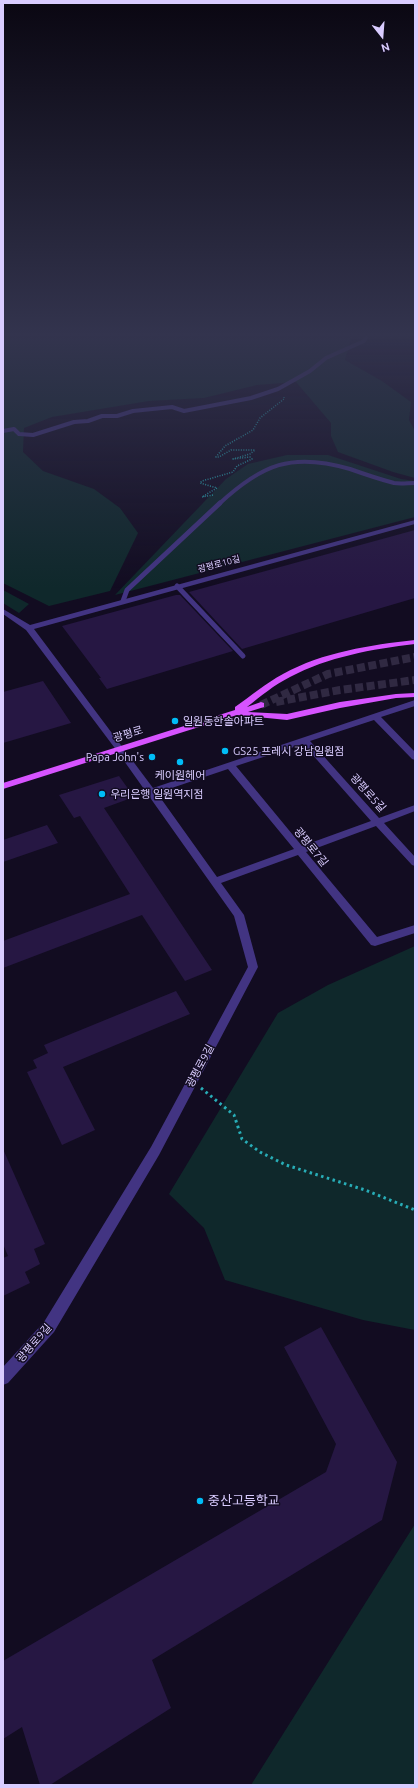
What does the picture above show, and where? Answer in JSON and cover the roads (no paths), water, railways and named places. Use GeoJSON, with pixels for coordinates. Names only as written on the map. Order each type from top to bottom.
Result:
{"type":"FeatureCollection","features":[{"type":"Feature","properties":{"kind":"main road"},"geometry":{"type":"LineString","coordinates":[[232,714],[286,676],[323,661],[378,648],[415,642]]}},
{"type":"Feature","properties":{"kind":"main road"},"geometry":{"type":"LineString","coordinates":[[232,714],[287,717],[340,705],[396,696],[415,695]]}},
{"type":"Feature","properties":{"kind":"main road","name":"광평로"},"geometry":{"type":"LineString","coordinates":[[3,786],[260,705]]}},
{"type":"Feature","properties":{"kind":"street","name":"광평로10길"},"geometry":{"type":"LineString","coordinates":[[29,628],[177,586],[415,522]]}},
{"type":"Feature","properties":{"kind":"street"},"geometry":{"type":"LineString","coordinates":[[3,611],[29,628],[120,749]]}},
{"type":"Feature","properties":{"kind":"street"},"geometry":{"type":"LineString","coordinates":[[151,792],[415,703]]}},
{"type":"Feature","properties":{"kind":"street"},"geometry":{"type":"LineString","coordinates":[[375,716],[415,757]]}},
{"type":"Feature","properties":{"kind":"street","name":"광평로5길"},"geometry":{"type":"LineString","coordinates":[[304,740],[415,863]]}},
{"type":"Feature","properties":{"kind":"street","name":"광평로9길"},"geometry":{"type":"LineString","coordinates":[[3,1378],[49,1327],[155,1151],[253,967],[239,915],[120,749]]}},
{"type":"Feature","properties":{"kind":"street","name":"광평로7길"},"geometry":{"type":"LineString","coordinates":[[230,765],[375,942],[415,929]]}},
{"type":"Feature","properties":{"kind":"street"},"geometry":{"type":"LineString","coordinates":[[214,882],[415,808]]}},
{"type":"Feature","properties":{"kind":"lane"},"geometry":{"type":"LineString","coordinates":[[3,430],[14,429],[19,434],[33,435],[79,421]]}},
{"type":"Feature","properties":{"kind":"lane"},"geometry":{"type":"LineString","coordinates":[[123,601],[127,590],[231,493],[254,475],[279,464],[298,461],[317,461],[336,465],[395,484],[415,483]]}},
{"type":"Feature","properties":{"kind":"lane"},"geometry":{"type":"LineString","coordinates":[[177,586],[243,656]]}},
{"type":"Feature","properties":{"kind":"tunnel"},"geometry":{"type":"LineString","coordinates":[[261,705],[328,674],[415,657]]}},
{"type":"Feature","properties":{"kind":"tunnel"},"geometry":{"type":"LineString","coordinates":[[276,702],[340,690],[415,680]]}},
{"type":"Feature","properties":{"kind":"place","name":"일원동한솔아파트"},"geometry":{"type":"Point","coordinates":[175,721]}},
{"type":"Feature","properties":{"kind":"place","name":"GS25 프레시 강남일원점"},"geometry":{"type":"Point","coordinates":[225,751]}},
{"type":"Feature","properties":{"kind":"place","name":"Papa John's"},"geometry":{"type":"Point","coordinates":[152,757]}},
{"type":"Feature","properties":{"kind":"place","name":"케이원헤어"},"geometry":{"type":"Point","coordinates":[180,762]}},
{"type":"Feature","properties":{"kind":"place","name":"우리은행 일원역지점"},"geometry":{"type":"Point","coordinates":[102,794]}},
{"type":"Feature","properties":{"kind":"place","name":"중산고등학교"},"geometry":{"type":"Point","coordinates":[200,1501]}}]}
